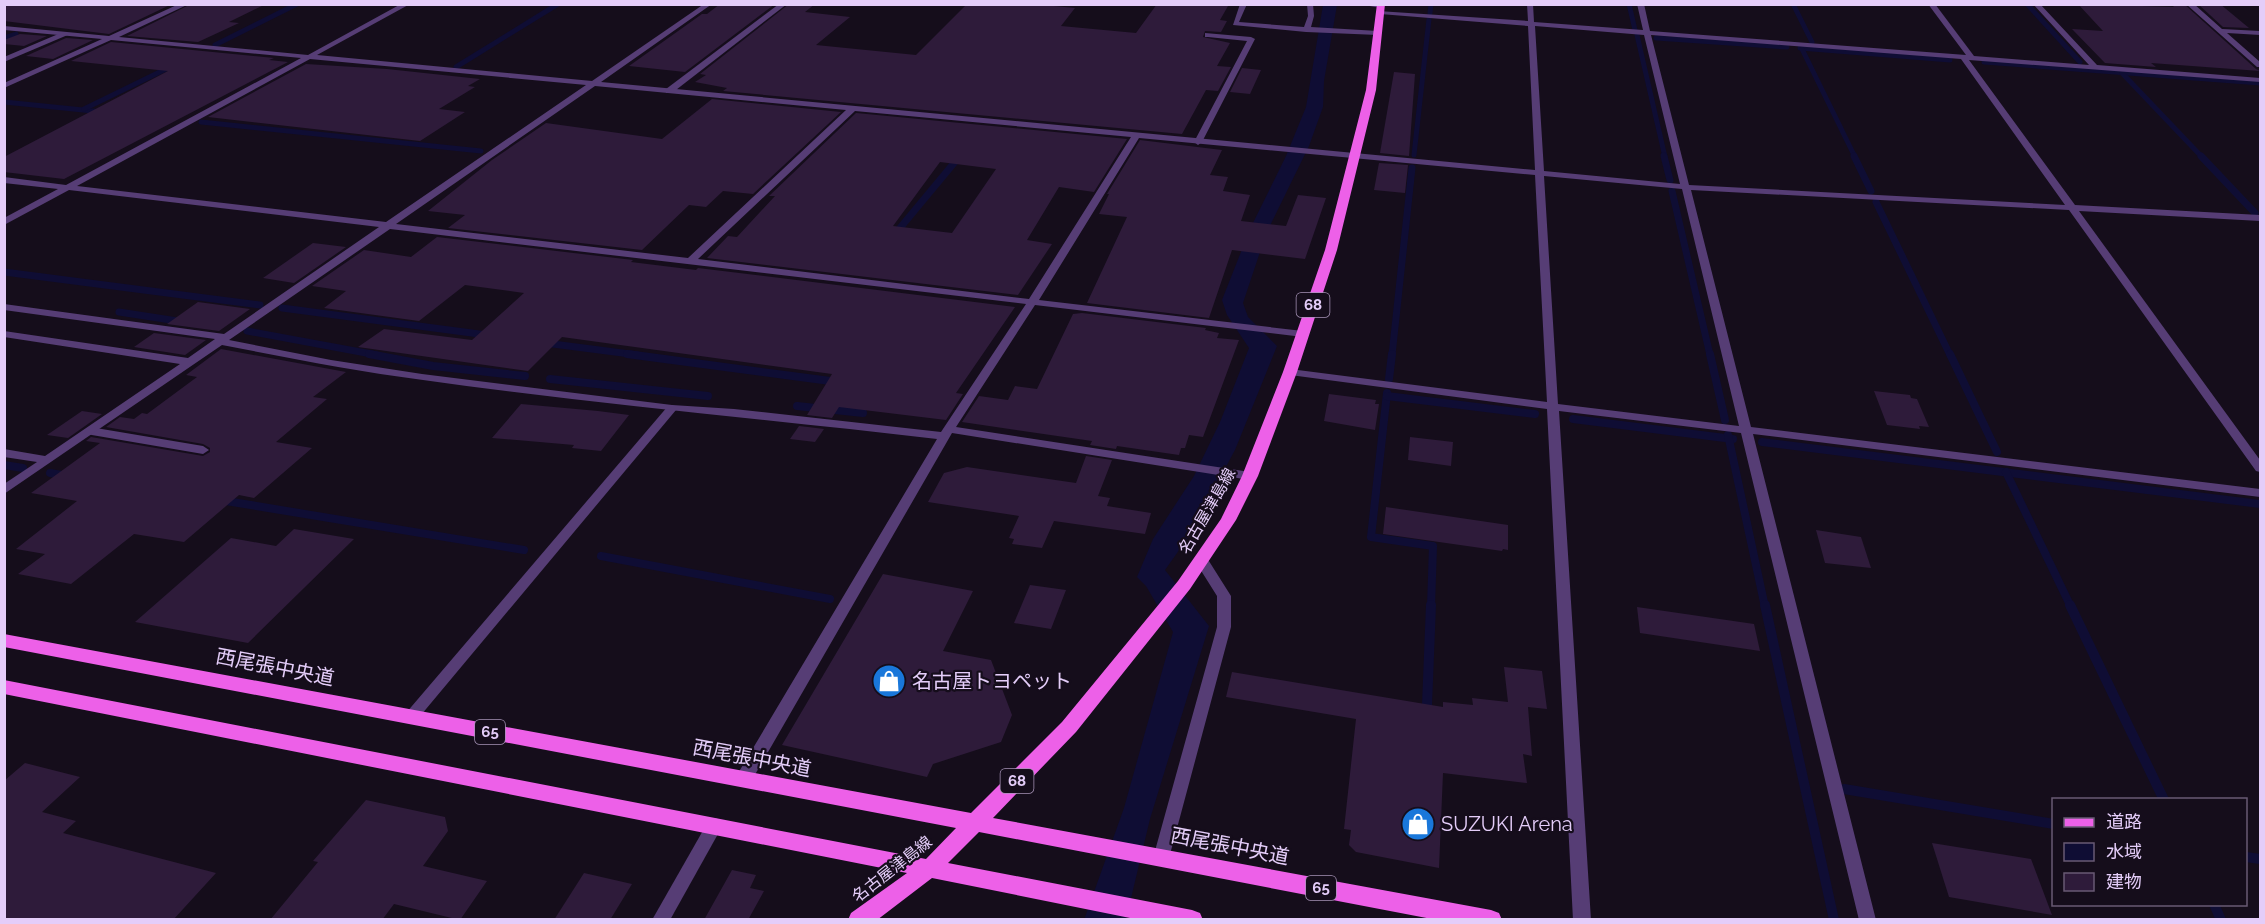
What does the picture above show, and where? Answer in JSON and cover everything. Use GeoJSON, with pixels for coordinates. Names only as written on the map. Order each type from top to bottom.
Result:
{"type":"FeatureCollection","features":[{"type":"Feature","properties":{"kind":"main road","name":"名古屋津島線"},"geometry":{"type":"LineString","coordinates":[[859,920],[930,868],[1069,727],[1184,585],[1228,520],[1250,476],[1290,372],[1331,250],[1371,90],[1381,8]]}},
{"type":"Feature","properties":{"kind":"main road","name":"西尾張中央道"},"geometry":{"type":"LineString","coordinates":[[4,640],[1491,920]]}},
{"type":"Feature","properties":{"kind":"main road"},"geometry":{"type":"LineString","coordinates":[[4,687],[1192,920]]}},
{"type":"Feature","properties":{"kind":"street"},"geometry":{"type":"LineString","coordinates":[[4,86],[186,4]]}},
{"type":"Feature","properties":{"kind":"street"},"geometry":{"type":"LineString","coordinates":[[4,222],[406,4]]}},
{"type":"Feature","properties":{"kind":"street"},"geometry":{"type":"LineString","coordinates":[[4,490],[709,4]]}},
{"type":"Feature","properties":{"kind":"street"},"geometry":{"type":"LineString","coordinates":[[669,91],[784,4]]}},
{"type":"Feature","properties":{"kind":"street"},"geometry":{"type":"LineString","coordinates":[[1244,4],[1234,24],[1378,33]]}},
{"type":"Feature","properties":{"kind":"street"},"geometry":{"type":"LineString","coordinates":[[1306,30],[1311,16],[1310,4]]}},
{"type":"Feature","properties":{"kind":"street"},"geometry":{"type":"LineString","coordinates":[[1361,4],[1531,24],[2260,80]]}},
{"type":"Feature","properties":{"kind":"street"},"geometry":{"type":"LineString","coordinates":[[1530,4],[1582,920]]}},
{"type":"Feature","properties":{"kind":"street"},"geometry":{"type":"LineString","coordinates":[[1640,4],[1868,920]]}},
{"type":"Feature","properties":{"kind":"street"},"geometry":{"type":"LineString","coordinates":[[1931,4],[2072,208],[2260,468]]}},
{"type":"Feature","properties":{"kind":"street"},"geometry":{"type":"LineString","coordinates":[[2036,4],[2095,67]]}},
{"type":"Feature","properties":{"kind":"street"},"geometry":{"type":"LineString","coordinates":[[2189,4],[2260,64]]}},
{"type":"Feature","properties":{"kind":"street"},"geometry":{"type":"LineString","coordinates":[[4,28],[1686,187],[2260,218]]}},
{"type":"Feature","properties":{"kind":"street"},"geometry":{"type":"LineString","coordinates":[[2222,31],[2260,33]]}},
{"type":"Feature","properties":{"kind":"street"},"geometry":{"type":"LineString","coordinates":[[4,60],[66,34]]}},
{"type":"Feature","properties":{"kind":"street"},"geometry":{"type":"LineString","coordinates":[[1198,142],[1251,39],[1208,35]]}},
{"type":"Feature","properties":{"kind":"street"},"geometry":{"type":"LineString","coordinates":[[691,261],[853,108]]}},
{"type":"Feature","properties":{"kind":"street"},"geometry":{"type":"LineString","coordinates":[[743,780],[946,432],[1033,301],[1136,136]]}},
{"type":"Feature","properties":{"kind":"street"},"geometry":{"type":"LineString","coordinates":[[4,180],[1303,334]]}},
{"type":"Feature","properties":{"kind":"street"},"geometry":{"type":"LineString","coordinates":[[4,307],[223,339],[331,363],[422,377],[672,408],[734,411],[946,432],[1250,476]]}},
{"type":"Feature","properties":{"kind":"street"},"geometry":{"type":"LineString","coordinates":[[4,334],[190,362]]}},
{"type":"Feature","properties":{"kind":"street"},"geometry":{"type":"LineString","coordinates":[[1290,372],[2260,493]]}},
{"type":"Feature","properties":{"kind":"street"},"geometry":{"type":"LineString","coordinates":[[411,717],[672,408]]}},
{"type":"Feature","properties":{"kind":"street"},"geometry":{"type":"LineString","coordinates":[[90,431],[203,450]]}},
{"type":"Feature","properties":{"kind":"street"},"geometry":{"type":"LineString","coordinates":[[4,453],[48,460]]}},
{"type":"Feature","properties":{"kind":"street"},"geometry":{"type":"LineString","coordinates":[[1155,857],[1224,627],[1224,596],[1202,561]]}},
{"type":"Feature","properties":{"kind":"street"},"geometry":{"type":"LineString","coordinates":[[660,920],[715,825]]}},
{"type":"Feature","properties":{"kind":"water"},"geometry":{"type":"Polygon","coordinates":[[[1323,5],[1337,5],[1324,81],[1323,107],[1309,146],[1266,234],[1243,303],[1248,317],[1277,346],[1235,450],[1187,539],[1165,570],[1209,626],[1150,819],[1126,919],[1084,920],[1124,808],[1173,632],[1146,586],[1137,577],[1153,539],[1194,476],[1220,422],[1249,348],[1227,315],[1222,300],[1250,229],[1286,156],[1306,107],[1323,5]]]}},
{"type":"Feature","properties":{"kind":"building"},"geometry":{"type":"Polygon","coordinates":[[[4,4],[172,4],[109,34],[4,21],[4,4]]]}},
{"type":"Feature","properties":{"kind":"building"},"geometry":{"type":"Polygon","coordinates":[[[191,4],[266,4],[229,22],[239,23],[198,42],[127,36],[191,4]]]}},
{"type":"Feature","properties":{"kind":"building"},"geometry":{"type":"Polygon","coordinates":[[[720,4],[775,4],[685,72],[629,66],[702,14],[707,14],[720,4]]]}},
{"type":"Feature","properties":{"kind":"building"},"geometry":{"type":"Polygon","coordinates":[[[789,4],[815,4],[805,12],[850,17],[816,45],[916,55],[967,4],[1033,4],[1075,8],[1061,26],[1136,33],[1157,4],[1224,4],[1228,6],[1220,20],[1227,21],[1221,32],[1205,31],[1203,37],[1230,43],[1217,66],[1231,67],[1218,91],[1206,90],[1182,134],[723,91],[727,88],[695,82],[706,75],[700,74],[789,4]]]}},
{"type":"Feature","properties":{"kind":"building"},"geometry":{"type":"Polygon","coordinates":[[[2078,4],[2174,7],[2171,4],[2184,4],[2260,71],[2151,63],[2156,67],[2105,63],[2072,29],[2103,31],[2078,4]]]}},
{"type":"Feature","properties":{"kind":"building"},"geometry":{"type":"Polygon","coordinates":[[[2198,4],[2220,4],[2249,28],[2223,27],[2198,4]]]}},
{"type":"Feature","properties":{"kind":"building"},"geometry":{"type":"Polygon","coordinates":[[[20,34],[47,36],[24,46],[4,44],[4,40],[20,34]]]}},
{"type":"Feature","properties":{"kind":"building"},"geometry":{"type":"Polygon","coordinates":[[[66,38],[93,40],[53,59],[26,56],[66,38]]]}},
{"type":"Feature","properties":{"kind":"building"},"geometry":{"type":"Polygon","coordinates":[[[111,42],[274,58],[269,60],[288,62],[64,179],[4,172],[4,157],[168,71],[71,61],[111,42]]]}},
{"type":"Feature","properties":{"kind":"building"},"geometry":{"type":"Polygon","coordinates":[[[306,64],[387,69],[480,79],[468,86],[475,87],[439,109],[465,112],[420,141],[208,117],[306,64]]]}},
{"type":"Feature","properties":{"kind":"building"},"geometry":{"type":"Polygon","coordinates":[[[1242,68],[1261,70],[1250,94],[1230,92],[1242,68]]]}},
{"type":"Feature","properties":{"kind":"building"},"geometry":{"type":"Polygon","coordinates":[[[1394,72],[1415,74],[1409,156],[1380,153],[1394,72]]]}},
{"type":"Feature","properties":{"kind":"building"},"geometry":{"type":"Polygon","coordinates":[[[712,99],[841,112],[753,194],[723,191],[706,207],[689,205],[642,250],[448,228],[465,215],[428,211],[492,160],[546,123],[662,139],[712,99]]]}},
{"type":"Feature","properties":{"kind":"building"},"geometry":{"type":"Polygon","coordinates":[[[856,113],[1127,139],[1094,192],[1059,187],[1027,240],[1052,244],[1018,295],[707,258],[728,236],[737,237],[775,196],[769,196],[856,113]],[[940,162],[893,226],[952,233],[996,169],[940,162]]]}},
{"type":"Feature","properties":{"kind":"building"},"geometry":{"type":"Polygon","coordinates":[[[1140,140],[1222,150],[1210,175],[1228,177],[1223,191],[1250,195],[1241,221],[1286,226],[1298,195],[1326,198],[1305,259],[1232,250],[1209,318],[1087,303],[1127,217],[1099,214],[1109,194],[1107,194],[1140,140]]]}},
{"type":"Feature","properties":{"kind":"building"},"geometry":{"type":"Polygon","coordinates":[[[1379,163],[1408,165],[1405,193],[1374,190],[1379,163]]]}},
{"type":"Feature","properties":{"kind":"building"},"geometry":{"type":"Polygon","coordinates":[[[437,237],[1015,307],[956,393],[963,394],[946,420],[839,407],[832,418],[807,415],[832,374],[562,337],[528,371],[358,347],[384,329],[472,340],[524,293],[465,285],[419,321],[324,308],[346,291],[312,286],[364,250],[411,257],[437,237]]]}},
{"type":"Feature","properties":{"kind":"building"},"geometry":{"type":"Polygon","coordinates":[[[313,243],[346,247],[294,283],[263,278],[313,243]]]}},
{"type":"Feature","properties":{"kind":"building"},"geometry":{"type":"Polygon","coordinates":[[[198,302],[250,309],[219,331],[167,324],[198,302]]]}},
{"type":"Feature","properties":{"kind":"building"},"geometry":{"type":"Polygon","coordinates":[[[1082,313],[1206,328],[1205,330],[1219,333],[1217,338],[1239,340],[1203,437],[1189,435],[1185,448],[1181,448],[1179,455],[1117,446],[1116,449],[1090,445],[1092,441],[962,422],[979,396],[1008,400],[1015,386],[1037,389],[1073,314],[1082,313]]]}},
{"type":"Feature","properties":{"kind":"building"},"geometry":{"type":"Polygon","coordinates":[[[154,333],[206,340],[185,355],[134,347],[154,333]]]}},
{"type":"Feature","properties":{"kind":"building"},"geometry":{"type":"Polygon","coordinates":[[[221,349],[346,372],[313,397],[327,399],[276,442],[312,448],[254,498],[239,495],[184,542],[134,534],[71,584],[18,574],[45,554],[16,549],[77,501],[31,493],[100,443],[86,441],[91,437],[203,456],[210,452],[210,448],[203,444],[106,427],[120,417],[134,419],[142,413],[147,414],[197,377],[186,375],[221,349]]]}},
{"type":"Feature","properties":{"kind":"building"},"geometry":{"type":"Polygon","coordinates":[[[1874,391],[1910,395],[1911,398],[1917,399],[1929,427],[1919,426],[1920,429],[1887,425],[1874,391]]]}},
{"type":"Feature","properties":{"kind":"building"},"geometry":{"type":"Polygon","coordinates":[[[1329,394],[1376,400],[1375,404],[1379,404],[1375,430],[1324,421],[1329,394]]]}},
{"type":"Feature","properties":{"kind":"building"},"geometry":{"type":"Polygon","coordinates":[[[521,404],[629,415],[601,451],[572,448],[574,445],[492,438],[521,404]]]}},
{"type":"Feature","properties":{"kind":"building"},"geometry":{"type":"Polygon","coordinates":[[[82,411],[102,414],[68,438],[47,435],[82,411]]]}},
{"type":"Feature","properties":{"kind":"building"},"geometry":{"type":"Polygon","coordinates":[[[799,426],[824,429],[815,442],[790,439],[799,426]]]}},
{"type":"Feature","properties":{"kind":"building"},"geometry":{"type":"Polygon","coordinates":[[[1410,437],[1453,442],[1451,466],[1408,460],[1410,437]]]}},
{"type":"Feature","properties":{"kind":"building"},"geometry":{"type":"Polygon","coordinates":[[[1086,456],[1112,460],[1098,496],[1110,498],[1107,506],[1151,513],[1145,534],[1054,521],[1042,548],[1012,544],[1014,539],[1009,538],[1019,516],[928,502],[944,473],[967,467],[1076,483],[1086,456]]]}},
{"type":"Feature","properties":{"kind":"building"},"geometry":{"type":"Polygon","coordinates":[[[1386,507],[1508,525],[1508,550],[1383,534],[1386,507]]]}},
{"type":"Feature","properties":{"kind":"building"},"geometry":{"type":"Polygon","coordinates":[[[294,529],[354,539],[248,643],[135,622],[231,538],[276,546],[294,529]]]}},
{"type":"Feature","properties":{"kind":"building"},"geometry":{"type":"Polygon","coordinates":[[[1816,530],[1861,537],[1871,568],[1825,563],[1816,530]]]}},
{"type":"Feature","properties":{"kind":"building"},"geometry":{"type":"Polygon","coordinates":[[[883,574],[973,591],[943,651],[991,660],[1012,715],[1001,742],[933,764],[927,777],[782,745],[883,574]]]}},
{"type":"Feature","properties":{"kind":"building"},"geometry":{"type":"Polygon","coordinates":[[[1030,585],[1066,590],[1051,629],[1014,623],[1030,585]]]}},
{"type":"Feature","properties":{"kind":"building"},"geometry":{"type":"Polygon","coordinates":[[[1637,607],[1754,624],[1760,651],[1640,633],[1637,607]]]}},
{"type":"Feature","properties":{"kind":"building"},"geometry":{"type":"Polygon","coordinates":[[[1504,667],[1542,671],[1547,709],[1528,707],[1532,756],[1523,754],[1527,783],[1443,773],[1439,868],[1356,852],[1349,845],[1351,830],[1344,829],[1356,719],[1226,697],[1232,672],[1443,707],[1443,702],[1473,705],[1472,698],[1508,702],[1504,667]]]}},
{"type":"Feature","properties":{"kind":"building"},"geometry":{"type":"Polygon","coordinates":[[[25,763],[80,777],[42,812],[76,821],[63,833],[216,873],[173,920],[4,920],[4,781],[25,763]]]}},
{"type":"Feature","properties":{"kind":"building"},"geometry":{"type":"Polygon","coordinates":[[[366,800],[445,817],[448,831],[423,866],[487,881],[460,920],[394,904],[382,920],[270,920],[318,862],[313,861],[366,800]]]}},
{"type":"Feature","properties":{"kind":"building"},"geometry":{"type":"Polygon","coordinates":[[[1932,843],[2031,859],[2052,915],[1949,897],[1932,843]]]}},
{"type":"Feature","properties":{"kind":"building"},"geometry":{"type":"Polygon","coordinates":[[[732,870],[756,875],[750,888],[764,891],[748,920],[704,920],[732,870]]]}},
{"type":"Feature","properties":{"kind":"building"},"geometry":{"type":"Polygon","coordinates":[[[584,873],[632,884],[610,920],[554,920],[584,873]]]}},
{"type":"Feature","properties":{"kind":"waterway"},"geometry":{"type":"LineString","coordinates":[[215,45],[297,4]]}},
{"type":"Feature","properties":{"kind":"waterway"},"geometry":{"type":"LineString","coordinates":[[456,67],[558,4]]}},
{"type":"Feature","properties":{"kind":"waterway"},"geometry":{"type":"LineString","coordinates":[[1430,13],[1431,4]]}},
{"type":"Feature","properties":{"kind":"waterway"},"geometry":{"type":"LineString","coordinates":[[1629,4],[1635,30]]}},
{"type":"Feature","properties":{"kind":"waterway"},"geometry":{"type":"LineString","coordinates":[[1793,4],[1812,42]]}},
{"type":"Feature","properties":{"kind":"waterway"},"geometry":{"type":"LineString","coordinates":[[2027,4],[2080,62]]}},
{"type":"Feature","properties":{"kind":"waterway"},"geometry":{"type":"LineString","coordinates":[[1414,155],[1429,19]]}},
{"type":"Feature","properties":{"kind":"waterway"},"geometry":{"type":"LineString","coordinates":[[4,38],[16,34]]}},
{"type":"Feature","properties":{"kind":"waterway"},"geometry":{"type":"LineString","coordinates":[[1637,35],[1665,157]]}},
{"type":"Feature","properties":{"kind":"waterway"},"geometry":{"type":"LineString","coordinates":[[1656,38],[1787,47]]}},
{"type":"Feature","properties":{"kind":"waterway"},"geometry":{"type":"LineString","coordinates":[[1800,48],[1950,60]]}},
{"type":"Feature","properties":{"kind":"waterway"},"geometry":{"type":"LineString","coordinates":[[1802,49],[1855,157]]}},
{"type":"Feature","properties":{"kind":"waterway"},"geometry":{"type":"LineString","coordinates":[[1984,62],[2260,83]]}},
{"type":"Feature","properties":{"kind":"waterway"},"geometry":{"type":"LineString","coordinates":[[84,109],[172,66]]}},
{"type":"Feature","properties":{"kind":"waterway"},"geometry":{"type":"LineString","coordinates":[[2122,73],[2202,157]]}},
{"type":"Feature","properties":{"kind":"waterway"},"geometry":{"type":"LineString","coordinates":[[4,102],[103,112]]}},
{"type":"Feature","properties":{"kind":"waterway"},"geometry":{"type":"LineString","coordinates":[[201,122],[481,151]]}},
{"type":"Feature","properties":{"kind":"waterway"},"geometry":{"type":"LineString","coordinates":[[1664,156],[1670,180]]}},
{"type":"Feature","properties":{"kind":"waterway"},"geometry":{"type":"LineString","coordinates":[[1854,156],[1871,191]]}},
{"type":"Feature","properties":{"kind":"waterway"},"geometry":{"type":"LineString","coordinates":[[2201,156],[2255,213]]}},
{"type":"Feature","properties":{"kind":"waterway"},"geometry":{"type":"LineString","coordinates":[[895,234],[959,157]]}},
{"type":"Feature","properties":{"kind":"waterway"},"geometry":{"type":"LineString","coordinates":[[1392,355],[1412,168]]}},
{"type":"Feature","properties":{"kind":"waterway"},"geometry":{"type":"LineString","coordinates":[[1672,191],[1710,355]]}},
{"type":"Feature","properties":{"kind":"waterway"},"geometry":{"type":"LineString","coordinates":[[1876,202],[1950,355]]}},
{"type":"Feature","properties":{"kind":"waterway"},"geometry":{"type":"LineString","coordinates":[[4,272],[260,305]]}},
{"type":"Feature","properties":{"kind":"waterway"},"geometry":{"type":"LineString","coordinates":[[282,308],[487,335]]}},
{"type":"Feature","properties":{"kind":"waterway"},"geometry":{"type":"LineString","coordinates":[[119,312],[184,322]]}},
{"type":"Feature","properties":{"kind":"waterway"},"geometry":{"type":"LineString","coordinates":[[247,331],[377,355]]}},
{"type":"Feature","properties":{"kind":"waterway"},"geometry":{"type":"LineString","coordinates":[[545,343],[638,355]]}},
{"type":"Feature","properties":{"kind":"waterway"},"geometry":{"type":"LineString","coordinates":[[369,354],[433,366],[525,376]]}},
{"type":"Feature","properties":{"kind":"waterway"},"geometry":{"type":"LineString","coordinates":[[627,354],[838,382]]}},
{"type":"Feature","properties":{"kind":"waterway"},"geometry":{"type":"LineString","coordinates":[[1389,379],[1392,354]]}},
{"type":"Feature","properties":{"kind":"waterway"},"geometry":{"type":"LineString","coordinates":[[1710,354],[1725,420]]}},
{"type":"Feature","properties":{"kind":"waterway"},"geometry":{"type":"LineString","coordinates":[[1950,354],[1997,452]]}},
{"type":"Feature","properties":{"kind":"waterway"},"geometry":{"type":"LineString","coordinates":[[550,379],[708,396]]}},
{"type":"Feature","properties":{"kind":"waterway"},"geometry":{"type":"LineString","coordinates":[[1387,393],[1371,537],[1433,546],[1431,607]]}},
{"type":"Feature","properties":{"kind":"waterway"},"geometry":{"type":"LineString","coordinates":[[1387,396],[1535,414]]}},
{"type":"Feature","properties":{"kind":"waterway"},"geometry":{"type":"LineString","coordinates":[[797,406],[863,413]]}},
{"type":"Feature","properties":{"kind":"waterway"},"geometry":{"type":"LineString","coordinates":[[1573,419],[1729,438]]}},
{"type":"Feature","properties":{"kind":"waterway"},"geometry":{"type":"LineString","coordinates":[[1729,438],[1733,439]]}},
{"type":"Feature","properties":{"kind":"waterway"},"geometry":{"type":"LineString","coordinates":[[1729,438],[1765,607]]}},
{"type":"Feature","properties":{"kind":"waterway"},"geometry":{"type":"LineString","coordinates":[[1762,442],[2006,472]]}},
{"type":"Feature","properties":{"kind":"waterway"},"geometry":{"type":"LineString","coordinates":[[4,465],[23,468]]}},
{"type":"Feature","properties":{"kind":"waterway"},"geometry":{"type":"LineString","coordinates":[[2006,472],[2260,504]]}},
{"type":"Feature","properties":{"kind":"waterway"},"geometry":{"type":"LineString","coordinates":[[2006,472],[2071,607]]}},
{"type":"Feature","properties":{"kind":"waterway"},"geometry":{"type":"LineString","coordinates":[[50,473],[68,476]]}},
{"type":"Feature","properties":{"kind":"waterway"},"geometry":{"type":"LineString","coordinates":[[220,500],[524,550]]}},
{"type":"Feature","properties":{"kind":"waterway"},"geometry":{"type":"LineString","coordinates":[[601,556],[830,599]]}},
{"type":"Feature","properties":{"kind":"waterway"},"geometry":{"type":"LineString","coordinates":[[1429,715],[1427,705],[1431,605]]}},
{"type":"Feature","properties":{"kind":"waterway"},"geometry":{"type":"LineString","coordinates":[[1765,605],[1834,920]]}},
{"type":"Feature","properties":{"kind":"waterway"},"geometry":{"type":"LineString","coordinates":[[2070,605],[2163,798]]}},
{"type":"Feature","properties":{"kind":"waterway"},"geometry":{"type":"LineString","coordinates":[[1844,789],[2052,824]]}},
{"type":"Feature","properties":{"kind":"waterway"},"geometry":{"type":"LineString","coordinates":[[2247,857],[2260,859]]}},
{"type":"Feature","properties":{"kind":"waterway"},"geometry":{"type":"LineString","coordinates":[[2215,906],[2221,920]]}},
{"type":"Feature","properties":{"kind":"place","name":"名古屋トヨペット"},"geometry":{"type":"Point","coordinates":[889,681]}},
{"type":"Feature","properties":{"kind":"place","name":"SUZUKI Arena"},"geometry":{"type":"Point","coordinates":[1418,824]}}]}
